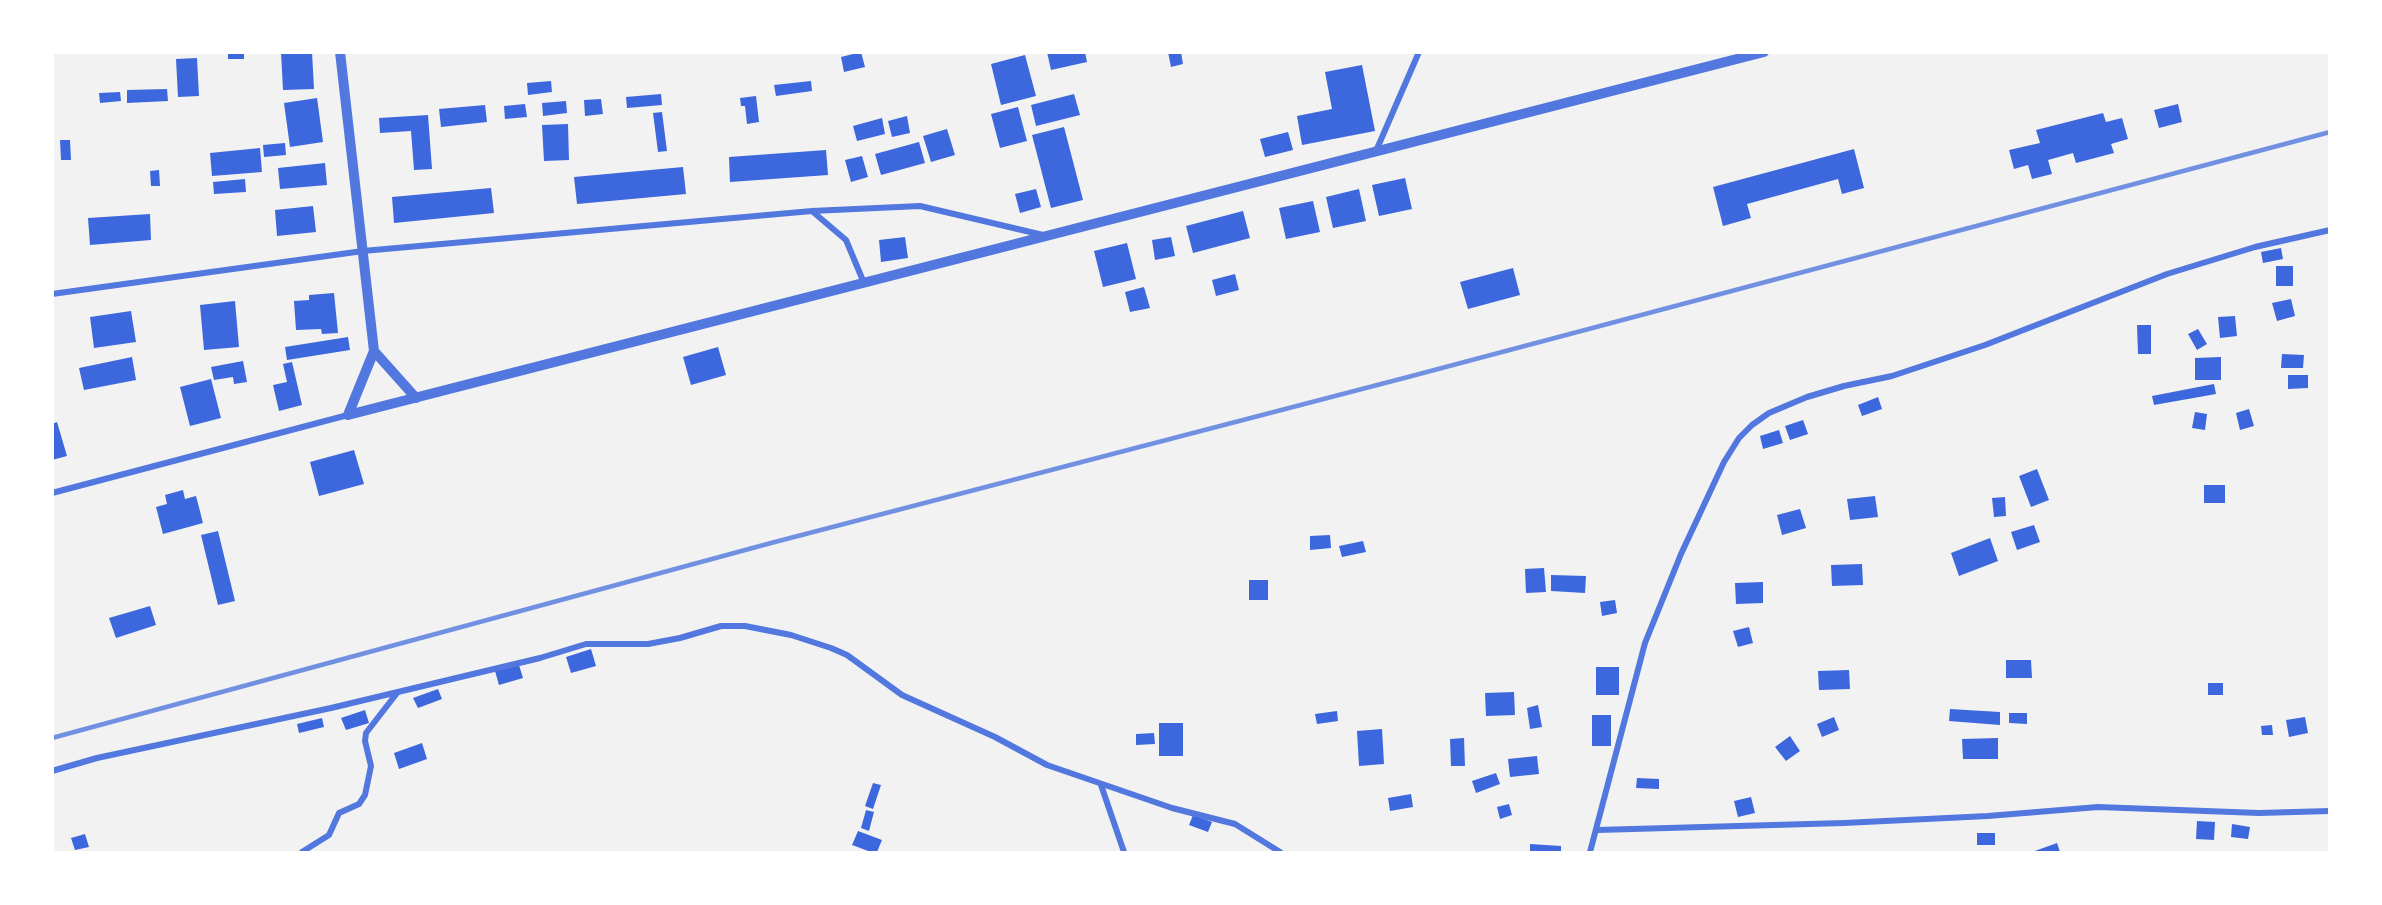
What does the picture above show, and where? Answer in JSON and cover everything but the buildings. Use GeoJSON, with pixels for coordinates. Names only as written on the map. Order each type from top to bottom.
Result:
{"type":"FeatureCollection","features":[{"type":"Feature","properties":{"kind":"street"},"geometry":{"type":"LineString","coordinates":[[340,52],[374,351],[348,416]]}},
{"type":"Feature","properties":{"kind":"street"},"geometry":{"type":"LineString","coordinates":[[1375,152],[1419,52]]}},
{"type":"Feature","properties":{"kind":"street"},"geometry":{"type":"LineString","coordinates":[[52,493],[1764,52]]}},
{"type":"Feature","properties":{"kind":"street"},"geometry":{"type":"LineString","coordinates":[[52,294],[363,251],[812,211],[920,206],[1048,236]]}},
{"type":"Feature","properties":{"kind":"street"},"geometry":{"type":"LineString","coordinates":[[812,211],[846,240],[864,283]]}},
{"type":"Feature","properties":{"kind":"street"},"geometry":{"type":"LineString","coordinates":[[1590,852],[1645,643],[1681,554],[1724,462],[1739,438],[1752,425],[1769,413],[1807,397],[1844,386],[1892,376],[1985,345],[2167,274],[2255,247],[2330,230]]}},
{"type":"Feature","properties":{"kind":"street"},"geometry":{"type":"LineString","coordinates":[[374,351],[416,398]]}},
{"type":"Feature","properties":{"kind":"street"},"geometry":{"type":"LineString","coordinates":[[52,771],[540,658],[586,644],[648,644],[680,638],[721,626],[745,626],[791,635],[831,648],[847,655],[902,695],[995,737],[1047,765],[1172,808],[1222,819],[1251,833],[1281,852]]}},
{"type":"Feature","properties":{"kind":"street"},"geometry":{"type":"LineString","coordinates":[[302,852],[329,835],[339,813],[362,801],[368,789],[371,766],[365,741],[366,733],[397,692]]}},
{"type":"Feature","properties":{"kind":"street"},"geometry":{"type":"LineString","coordinates":[[1101,785],[1124,852]]}},
{"type":"Feature","properties":{"kind":"street"},"geometry":{"type":"LineString","coordinates":[[1597,830],[1844,823],[1988,816],[2098,807],[2259,813],[2330,811]]}},
{"type":"Feature","properties":{"kind":"railway"},"geometry":{"type":"LineString","coordinates":[[52,738],[771,543],[1408,377],[2330,132]]}}]}
